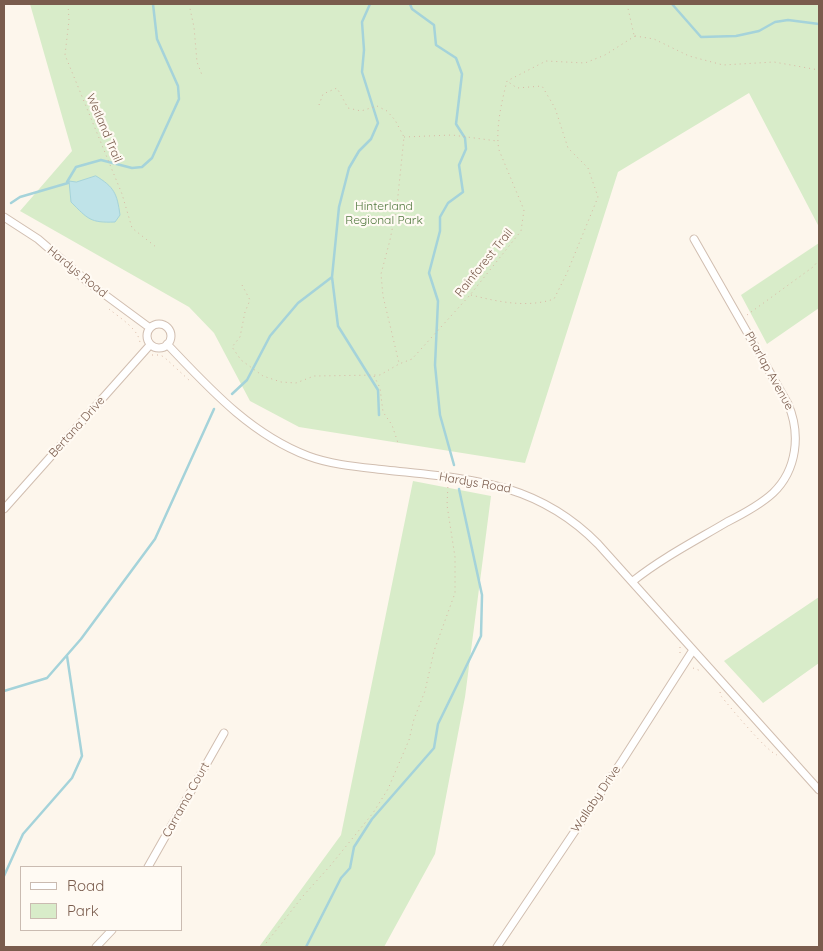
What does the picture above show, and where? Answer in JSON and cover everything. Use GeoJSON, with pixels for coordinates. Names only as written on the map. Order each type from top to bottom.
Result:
{"type":"FeatureCollection","features":[{"type":"Feature","properties":{"kind":"street","name":"Hardys Road"},"geometry":{"type":"LineString","coordinates":[[4,217],[38,239],[89,283],[150,328]]}},
{"type":"Feature","properties":{"kind":"street","name":"Pharlap Avenue"},"geometry":{"type":"LineString","coordinates":[[633,581],[653,566],[761,502],[779,487],[790,468],[795,450],[793,415],[694,239]]}},
{"type":"Feature","properties":{"kind":"street"},"geometry":{"type":"LineString","coordinates":[[158,325],[166,327],[170,335],[167,344],[157,348],[150,345],[147,336],[150,328],[158,325]]}},
{"type":"Feature","properties":{"kind":"street","name":"Hardys Road"},"geometry":{"type":"LineString","coordinates":[[167,344],[218,397],[265,435],[287,448],[310,457],[340,464],[487,483],[511,489],[536,498],[581,526],[633,581],[819,790]]}},
{"type":"Feature","properties":{"kind":"street","name":"Bertana Drive"},"geometry":{"type":"LineString","coordinates":[[4,508],[150,345]]}},
{"type":"Feature","properties":{"kind":"street","name":"Wallaby Drive"},"geometry":{"type":"LineString","coordinates":[[496,947],[622,761],[693,650]]}},
{"type":"Feature","properties":{"kind":"street","name":"Carrama Court"},"geometry":{"type":"LineString","coordinates":[[149,866],[224,733]]}},
{"type":"Feature","properties":{"kind":"street"},"geometry":{"type":"LineString","coordinates":[[96,947],[111,931]]}},
{"type":"Feature","properties":{"kind":"path","name":"Wetland Trail"},"geometry":{"type":"LineString","coordinates":[[68,4],[69,20],[65,55],[122,194],[132,228],[156,247]]}},
{"type":"Feature","properties":{"kind":"path"},"geometry":{"type":"LineString","coordinates":[[188,4],[194,27],[197,62],[202,75]]}},
{"type":"Feature","properties":{"kind":"path"},"geometry":{"type":"LineString","coordinates":[[627,4],[635,36]]}},
{"type":"Feature","properties":{"kind":"path"},"geometry":{"type":"LineString","coordinates":[[470,295],[499,302],[523,304],[554,299],[567,273],[598,197],[588,168],[568,148],[555,108],[542,86],[517,88],[507,81],[546,61],[585,63],[605,54],[635,36],[654,39],[689,56],[723,64],[774,62],[819,70]]}},
{"type":"Feature","properties":{"kind":"path","name":"Rainforest Trail"},"geometry":{"type":"LineString","coordinates":[[374,375],[380,375],[412,359],[470,295],[521,231],[524,210],[498,141],[503,96],[507,81]]}},
{"type":"Feature","properties":{"kind":"path"},"geometry":{"type":"LineString","coordinates":[[319,105],[323,94],[337,88],[348,108],[361,111],[377,106],[387,111],[395,120],[404,137],[397,205],[381,274],[383,296],[399,364]]}},
{"type":"Feature","properties":{"kind":"path"},"geometry":{"type":"LineString","coordinates":[[404,137],[452,135],[498,141]]}},
{"type":"Feature","properties":{"kind":"path"},"geometry":{"type":"LineString","coordinates":[[740,320],[813,267],[819,260]]}},
{"type":"Feature","properties":{"kind":"path"},"geometry":{"type":"LineString","coordinates":[[242,285],[250,300],[245,312],[240,337],[232,347],[241,360],[263,376],[281,382],[296,383],[314,376],[374,375],[380,388],[384,412],[392,425],[398,443]]}},
{"type":"Feature","properties":{"kind":"path"},"geometry":{"type":"LineString","coordinates":[[147,358],[155,354],[160,355],[195,385]]}},
{"type":"Feature","properties":{"kind":"path"},"geometry":{"type":"LineString","coordinates":[[263,947],[302,896],[330,866],[373,813],[388,789],[410,740],[414,719],[425,691],[434,651],[454,593],[455,557],[447,505],[448,478]]}},
{"type":"Feature","properties":{"kind":"path"},"geometry":{"type":"LineString","coordinates":[[679,644],[680,655]]}},
{"type":"Feature","properties":{"kind":"path"},"geometry":{"type":"LineString","coordinates":[[693,668],[704,672]]}},
{"type":"Feature","properties":{"kind":"path"},"geometry":{"type":"LineString","coordinates":[[720,690],[721,696],[772,753],[779,757]]}},
{"type":"Feature","properties":{"kind":"green space","name":"Hinterland Regional Park"},"geometry":{"type":"Polygon","coordinates":[[[30,4],[819,4],[819,227],[749,93],[618,172],[525,463],[299,427],[250,401],[214,333],[189,307],[20,211],[72,151],[30,4]]]}},
{"type":"Feature","properties":{"kind":"green space"},"geometry":{"type":"Polygon","coordinates":[[[819,243],[819,308],[767,344],[741,295],[819,243]]]}},
{"type":"Feature","properties":{"kind":"green space"},"geometry":{"type":"Polygon","coordinates":[[[413,481],[491,496],[465,697],[435,854],[384,947],[259,947],[341,835],[413,481]]]}},
{"type":"Feature","properties":{"kind":"green space"},"geometry":{"type":"Polygon","coordinates":[[[819,597],[819,663],[763,703],[724,661],[819,597]]]}},
{"type":"Feature","properties":{"kind":"water"},"geometry":{"type":"Polygon","coordinates":[[[96,176],[114,191],[120,215],[115,222],[100,222],[90,219],[71,202],[69,181],[76,182],[96,176]]]}},
{"type":"Feature","properties":{"kind":"waterway"},"geometry":{"type":"LineString","coordinates":[[67,182],[76,167],[101,160],[132,168],[142,167],[152,158],[179,99],[178,86],[157,39],[153,4]]}},
{"type":"Feature","properties":{"kind":"waterway"},"geometry":{"type":"LineString","coordinates":[[370,4],[362,22],[364,50],[362,72],[378,123],[371,139],[359,151],[349,168],[339,207],[332,277],[338,326],[378,390],[379,415]]}},
{"type":"Feature","properties":{"kind":"waterway"},"geometry":{"type":"LineString","coordinates":[[410,4],[412,9],[434,25],[436,45],[456,58],[462,74],[456,124],[465,138],[466,149],[459,165],[463,192],[448,203],[440,217],[440,231],[429,273],[438,301],[435,365],[440,415],[454,465]]}},
{"type":"Feature","properties":{"kind":"waterway"},"geometry":{"type":"LineString","coordinates":[[672,4],[701,37],[736,36],[759,31],[775,22],[788,20],[819,24]]}},
{"type":"Feature","properties":{"kind":"waterway"},"geometry":{"type":"LineString","coordinates":[[11,203],[20,197],[68,183]]}},
{"type":"Feature","properties":{"kind":"waterway"},"geometry":{"type":"LineString","coordinates":[[232,394],[247,380],[270,336],[298,303],[332,277]]}},
{"type":"Feature","properties":{"kind":"waterway"},"geometry":{"type":"LineString","coordinates":[[4,691],[47,678],[81,639],[155,539],[214,409]]}},
{"type":"Feature","properties":{"kind":"waterway"},"geometry":{"type":"LineString","coordinates":[[306,947],[341,878],[350,868],[354,847],[372,819],[434,748],[438,724],[481,636],[482,595],[459,489]]}},
{"type":"Feature","properties":{"kind":"waterway"},"geometry":{"type":"LineString","coordinates":[[4,876],[23,834],[72,778],[82,756],[67,656]]}}]}
